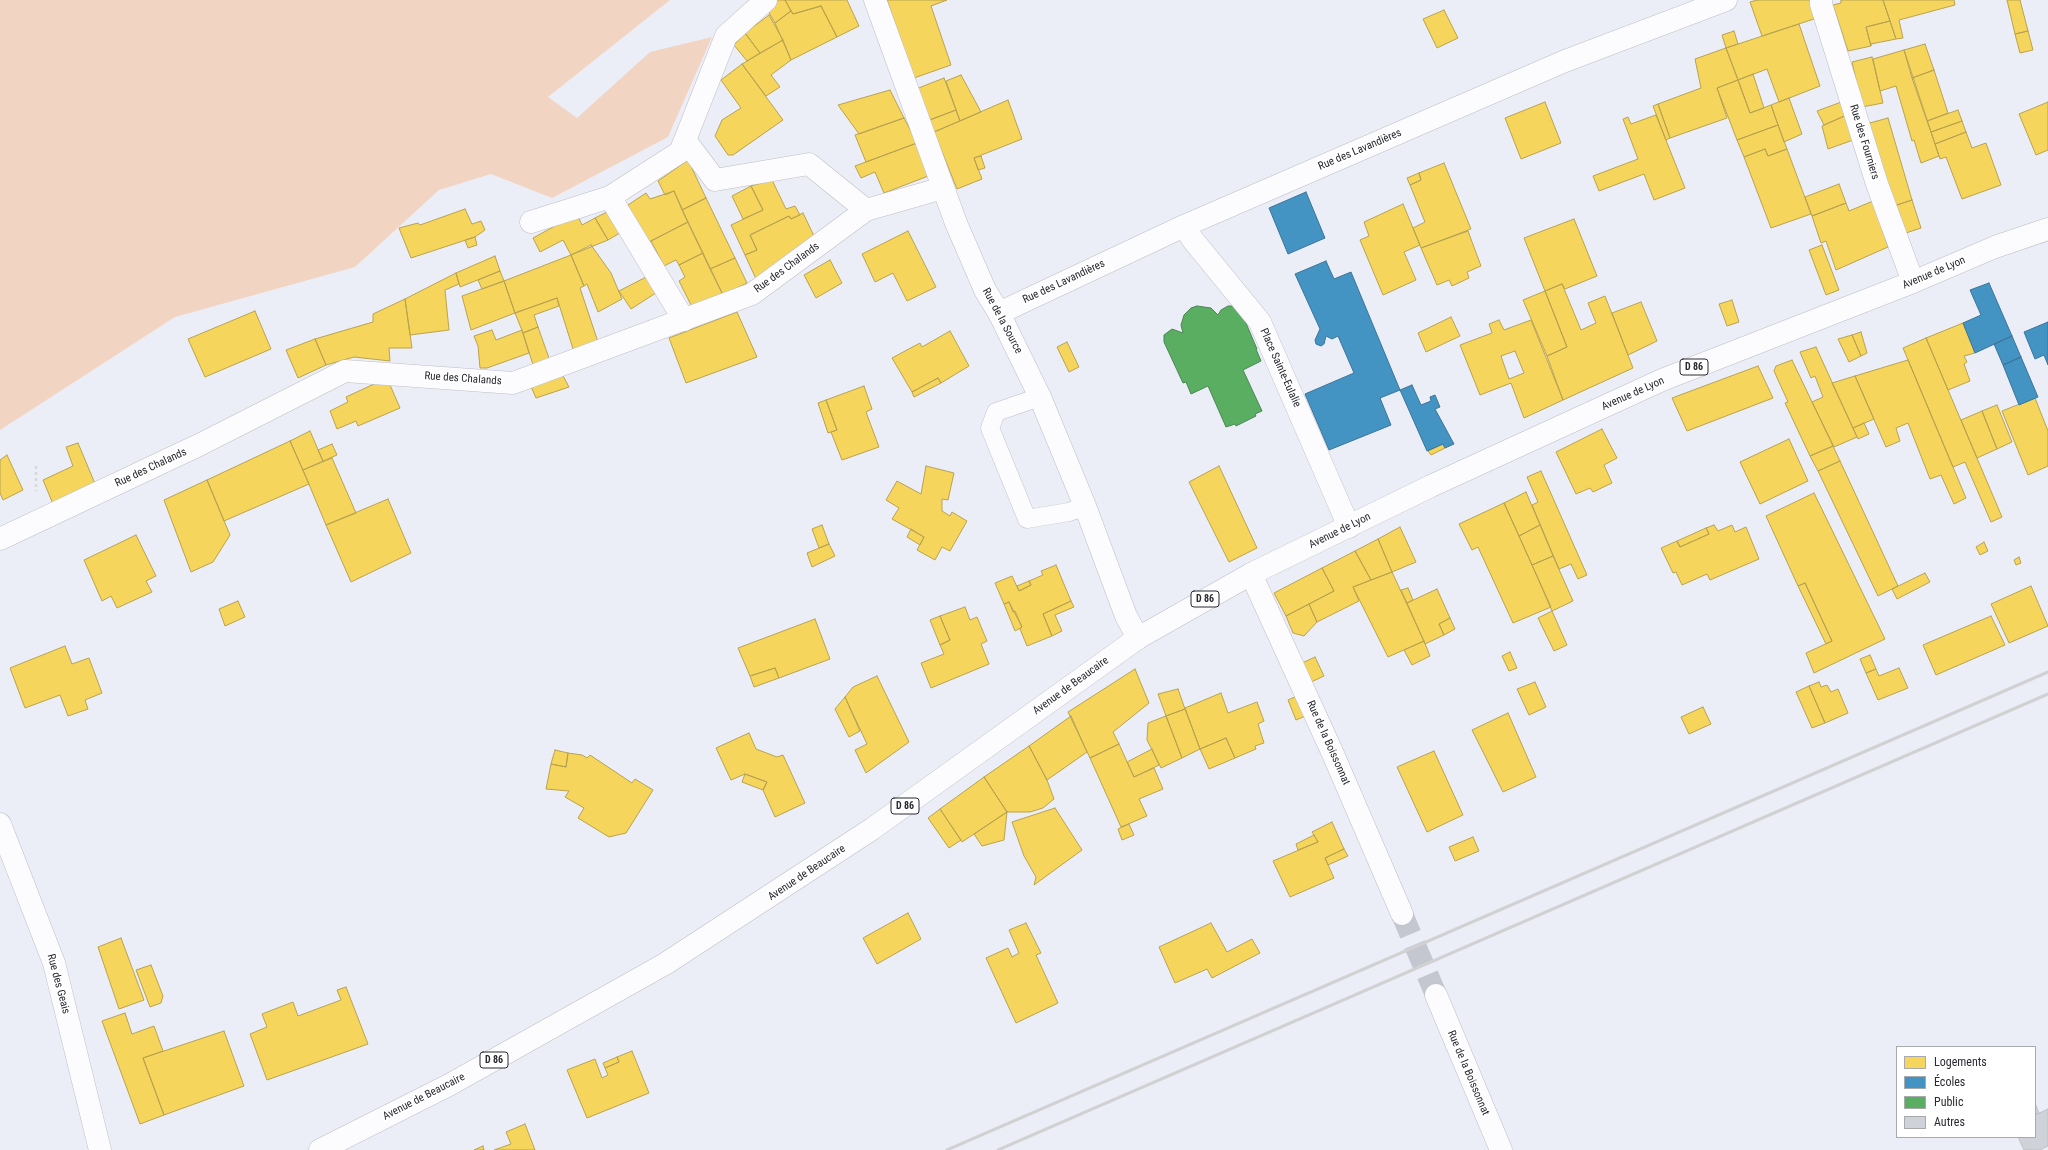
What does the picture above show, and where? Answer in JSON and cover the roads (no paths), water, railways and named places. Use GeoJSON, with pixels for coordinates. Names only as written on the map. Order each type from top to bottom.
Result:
{"type":"FeatureCollection","features":[{"type":"Feature","properties":{"kind":"street"},"geometry":{"type":"LineString","coordinates":[[531,222],[610,197],[680,152],[726,36],[766,0]]}},
{"type":"Feature","properties":{"kind":"street","name":"Rue de la Source"},"geometry":{"type":"LineString","coordinates":[[875,0],[956,223],[985,290],[999,312],[1040,397],[1085,506],[1126,616],[1138,638]]}},
{"type":"Feature","properties":{"kind":"street","name":"Rue des Lavandières"},"geometry":{"type":"LineString","coordinates":[[999,312],[1184,226],[1565,61],[1726,0]]}},
{"type":"Feature","properties":{"kind":"street","name":"Rue des Fourniers"},"geometry":{"type":"LineString","coordinates":[[1821,0],[1877,184],[1913,282]]}},
{"type":"Feature","properties":{"kind":"street"},"geometry":{"type":"LineString","coordinates":[[685,140],[715,180],[808,164],[866,210]]}},
{"type":"Feature","properties":{"kind":"street","name":"Rue des Chalands"},"geometry":{"type":"LineString","coordinates":[[0,539],[200,445],[345,370],[513,383],[752,294],[866,210],[943,188]]}},
{"type":"Feature","properties":{"kind":"street"},"geometry":{"type":"LineString","coordinates":[[610,197],[684,320]]}},
{"type":"Feature","properties":{"kind":"street","name":"Place Sainte-Eulalie"},"geometry":{"type":"LineString","coordinates":[[1184,226],[1193,240],[1260,322],[1349,527]]}},
{"type":"Feature","properties":{"kind":"street","name":"Avenue de Lyon"},"geometry":{"type":"LineString","coordinates":[[1273,564],[1439,483],[1662,380],[1913,282],[1995,247],[2048,229]]}},
{"type":"Feature","properties":{"kind":"street","name":"Avenue de Beaucaire"},"geometry":{"type":"LineString","coordinates":[[320,1150],[449,1085],[671,960],[872,829],[1138,638],[1251,574],[1273,564]]}},
{"type":"Feature","properties":{"kind":"street","name":"Rue de la Boissonnat"},"geometry":{"type":"LineString","coordinates":[[1251,574],[1333,754],[1402,914]]}},
{"type":"Feature","properties":{"kind":"street","name":"Rue des Geais"},"geometry":{"type":"LineString","coordinates":[[0,824],[54,963],[100,1150]]}},
{"type":"Feature","properties":{"kind":"street","name":"Rue de la Boissonnat"},"geometry":{"type":"LineString","coordinates":[[1436,995],[1501,1150]]}},
{"type":"Feature","properties":{"kind":"lane"},"geometry":{"type":"LineString","coordinates":[[1040,397],[996,412],[990,428],[1027,519],[1069,512],[1085,506]]}},
{"type":"Feature","properties":{"kind":"tunnel"},"geometry":{"type":"LineString","coordinates":[[1402,914],[1436,995]]}},
{"type":"Feature","properties":{"kind":"railway"},"geometry":{"type":"LineString","coordinates":[[947,1150],[2048,672]]}},
{"type":"Feature","properties":{"kind":"railway"},"geometry":{"type":"LineString","coordinates":[[998,1150],[2048,694]]}}]}
